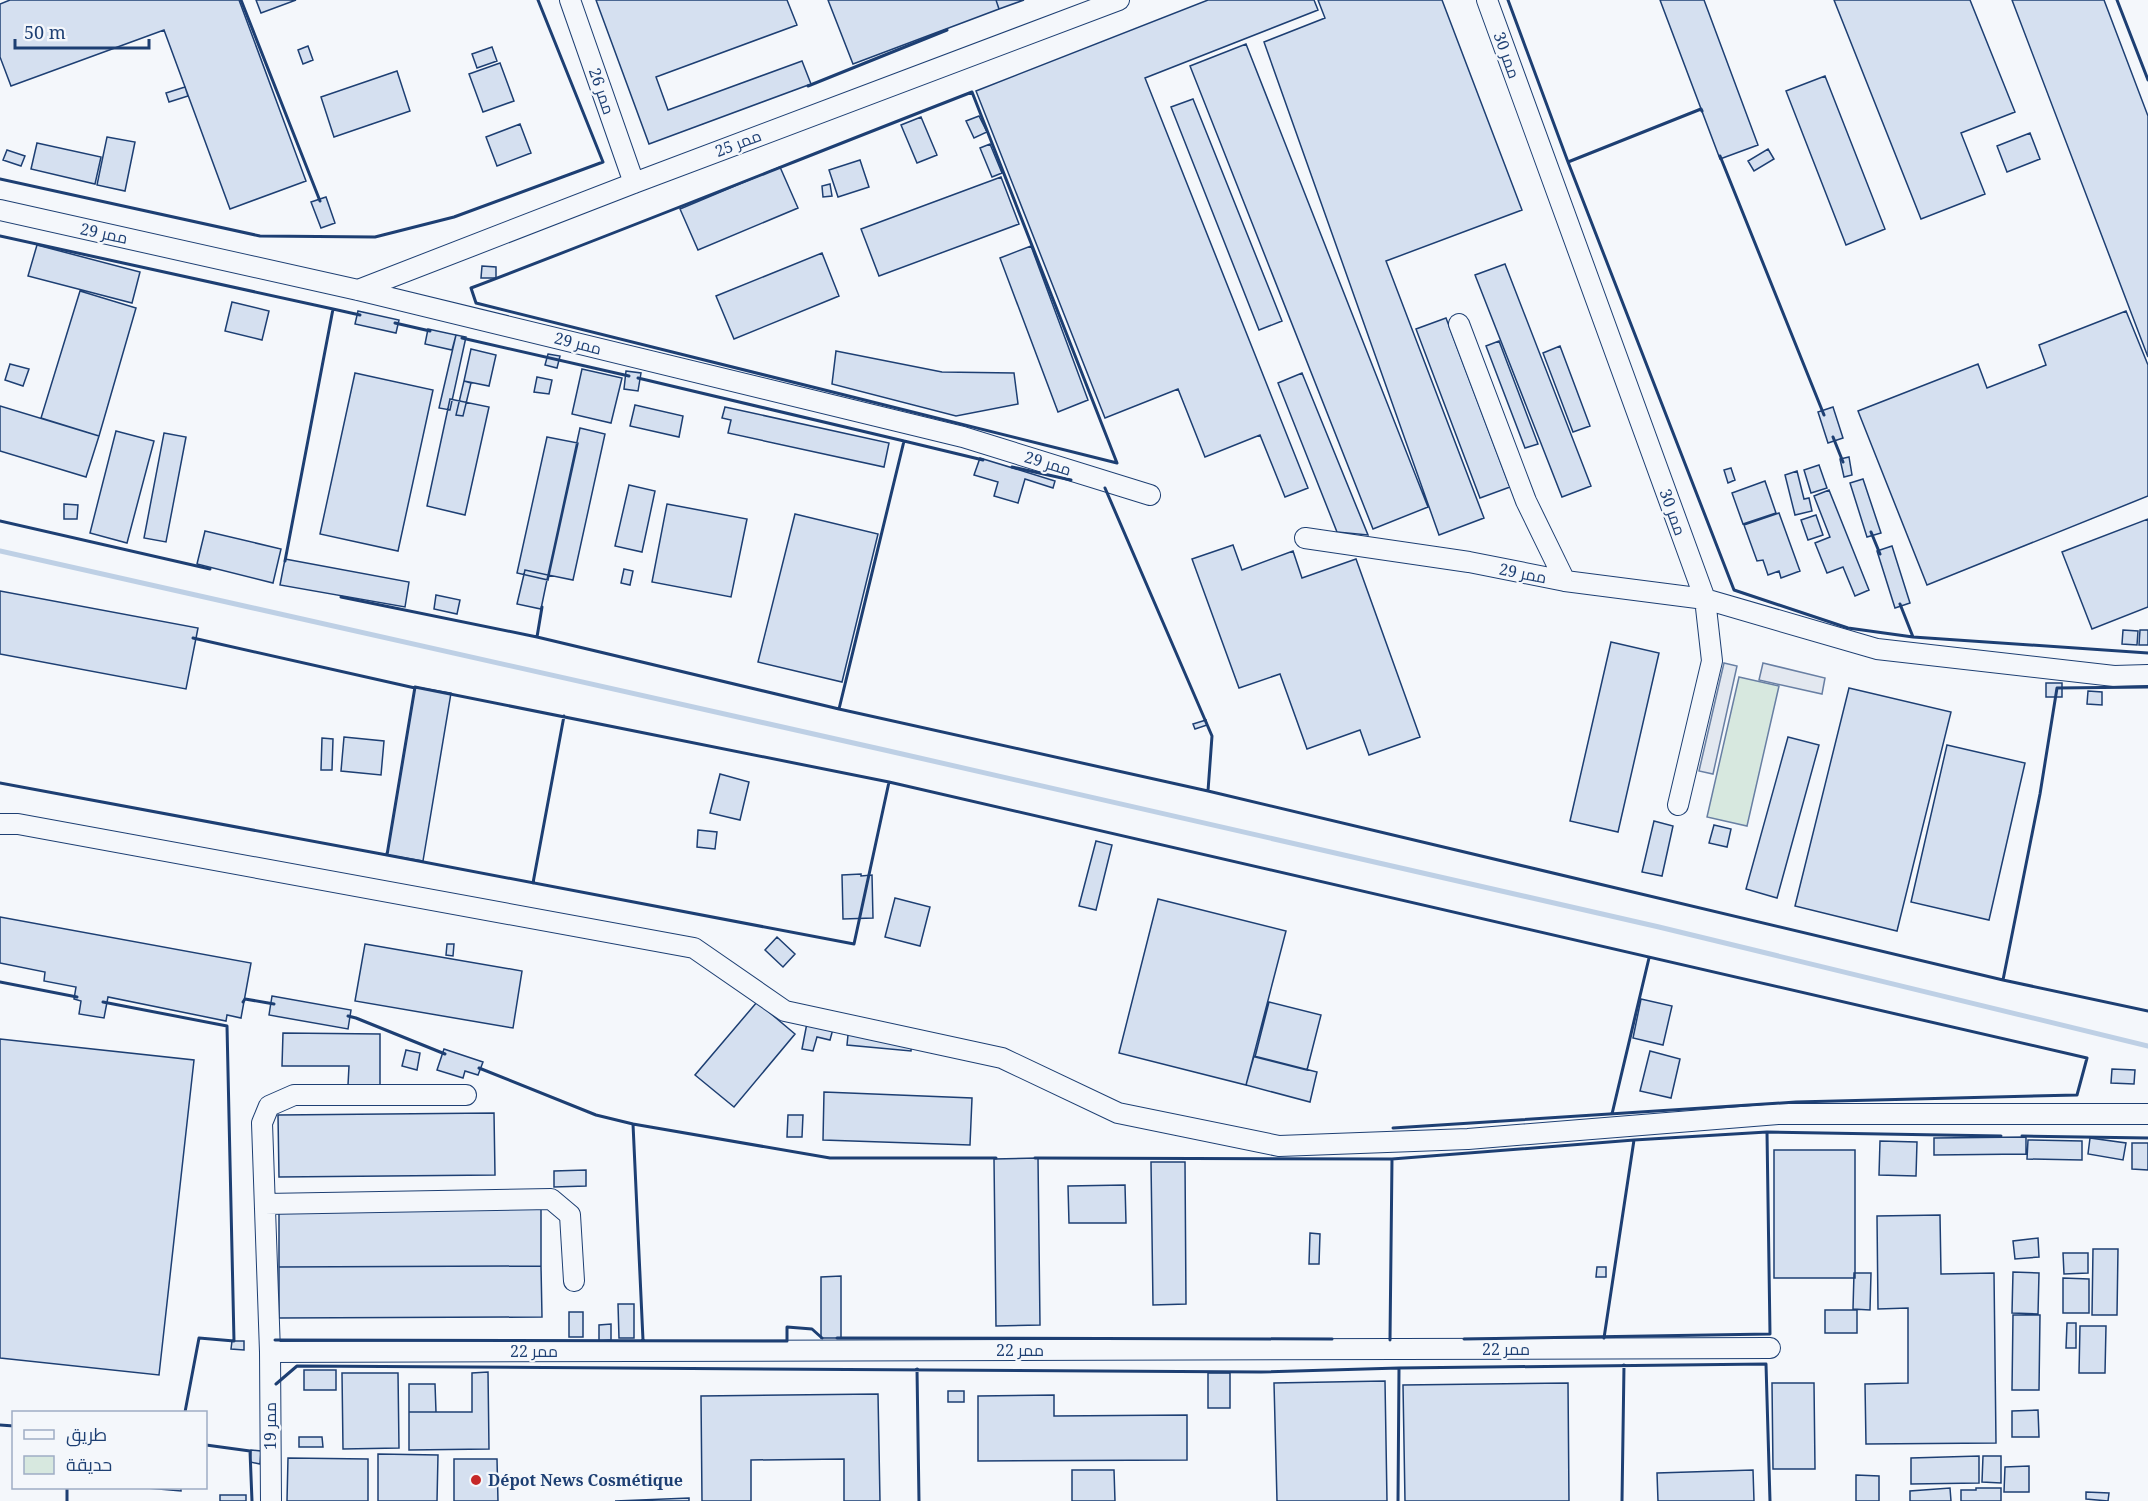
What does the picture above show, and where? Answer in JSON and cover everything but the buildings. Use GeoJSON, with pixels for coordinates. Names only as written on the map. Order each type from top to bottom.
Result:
{"type":"FeatureCollection","features":[{"type":"Feature","properties":{"kind":"lane","name":"ممر 26"},"geometry":{"type":"LineString","coordinates":[[570,0],[634,183]]}},
{"type":"Feature","properties":{"kind":"lane","name":"ممر 25"},"geometry":{"type":"LineString","coordinates":[[358,290],[1119,0]]}},
{"type":"Feature","properties":{"kind":"lane","name":"ممر 30"},"geometry":{"type":"LineString","coordinates":[[1487,0],[1705,600],[1712,661],[1678,805]]}},
{"type":"Feature","properties":{"kind":"lane","name":"ممر 29"},"geometry":{"type":"LineString","coordinates":[[0,210],[358,290],[963,437],[1150,495]]}},
{"type":"Feature","properties":{"kind":"lane"},"geometry":{"type":"LineString","coordinates":[[1459,324],[1526,501],[1565,581]]}},
{"type":"Feature","properties":{"kind":"lane","name":"ممر 29"},"geometry":{"type":"LineString","coordinates":[[1305,538],[1469,562],[1565,581],[1705,600]]}},
{"type":"Feature","properties":{"kind":"lane"},"geometry":{"type":"LineString","coordinates":[[1705,600],[1877,649],[2114,676],[2148,675]]}},
{"type":"Feature","properties":{"kind":"lane"},"geometry":{"type":"LineString","coordinates":[[0,824],[41,828],[694,948],[784,1011],[1002,1058],[1118,1113],[1279,1146],[1468,1139],[1778,1114],[2148,1114]]}},
{"type":"Feature","properties":{"kind":"lane","name":"ممر 19"},"geometry":{"type":"LineString","coordinates":[[271,1501],[270,1352],[262,1123],[269,1106],[294,1095],[466,1095]]}},
{"type":"Feature","properties":{"kind":"lane"},"geometry":{"type":"LineString","coordinates":[[265,1204],[551,1200],[570,1215],[574,1281]]}},
{"type":"Feature","properties":{"kind":"lane","name":"ممر 22"},"geometry":{"type":"LineString","coordinates":[[270,1352],[1770,1348]]}},
{"type":"Feature","properties":{"kind":"green space"},"geometry":{"type":"Polygon","coordinates":[[[1739,677],[1779,686],[1747,826],[1707,817],[1739,677]]]}},
{"type":"Feature","properties":{"kind":"shaded area"},"geometry":{"type":"Polygon","coordinates":[[[1724,663],[1737,666],[1713,774],[1699,771],[1724,663]]]}},
{"type":"Feature","properties":{"kind":"shaded area"},"geometry":{"type":"Polygon","coordinates":[[[1763,663],[1825,678],[1822,694],[1759,680],[1763,663]]]}},
{"type":"Feature","properties":{"kind":"waterway"},"geometry":{"type":"LineString","coordinates":[[0,551],[1659,927],[2148,1046]]}},
{"type":"Feature","properties":{"kind":"wall"},"geometry":{"type":"LineString","coordinates":[[241,0],[320,201]]}},
{"type":"Feature","properties":{"kind":"wall"},"geometry":{"type":"LineString","coordinates":[[0,179],[260,236],[375,237],[454,217],[603,162],[538,0]]}},
{"type":"Feature","properties":{"kind":"wall"},"geometry":{"type":"LineString","coordinates":[[1508,0],[1568,162]]}},
{"type":"Feature","properties":{"kind":"wall"},"geometry":{"type":"LineString","coordinates":[[2117,0],[2148,80]]}},
{"type":"Feature","properties":{"kind":"wall"},"geometry":{"type":"LineString","coordinates":[[808,86],[947,30]]}},
{"type":"Feature","properties":{"kind":"wall"},"geometry":{"type":"LineString","coordinates":[[972,92],[1117,463],[476,303],[471,288],[972,92]]}},
{"type":"Feature","properties":{"kind":"wall"},"geometry":{"type":"LineString","coordinates":[[1702,111],[1701,109],[1568,162],[1734,590],[1848,628],[1913,637],[2148,653]]}},
{"type":"Feature","properties":{"kind":"wall"},"geometry":{"type":"LineString","coordinates":[[1720,156],[1824,415]]}},
{"type":"Feature","properties":{"kind":"wall"},"geometry":{"type":"LineString","coordinates":[[0,236],[333,309],[285,561]]}},
{"type":"Feature","properties":{"kind":"wall"},"geometry":{"type":"LineString","coordinates":[[333,309],[360,315]]}},
{"type":"Feature","properties":{"kind":"wall"},"geometry":{"type":"LineString","coordinates":[[395,323],[430,331]]}},
{"type":"Feature","properties":{"kind":"wall"},"geometry":{"type":"LineString","coordinates":[[462,338],[629,376]]}},
{"type":"Feature","properties":{"kind":"wall"},"geometry":{"type":"LineString","coordinates":[[537,637],[839,709],[904,441],[638,378]]}},
{"type":"Feature","properties":{"kind":"wall"},"geometry":{"type":"LineString","coordinates":[[1833,437],[1843,462]]}},
{"type":"Feature","properties":{"kind":"wall"},"geometry":{"type":"LineString","coordinates":[[904,441],[983,460]]}},
{"type":"Feature","properties":{"kind":"wall"},"geometry":{"type":"LineString","coordinates":[[1012,467],[1071,480]]}},
{"type":"Feature","properties":{"kind":"wall"},"geometry":{"type":"LineString","coordinates":[[839,709],[1208,791],[1212,736],[1105,488]]}},
{"type":"Feature","properties":{"kind":"wall"},"geometry":{"type":"LineString","coordinates":[[0,521],[210,569]]}},
{"type":"Feature","properties":{"kind":"wall"},"geometry":{"type":"LineString","coordinates":[[1871,532],[1880,554]]}},
{"type":"Feature","properties":{"kind":"wall"},"geometry":{"type":"LineString","coordinates":[[341,597],[537,637],[542,607]]}},
{"type":"Feature","properties":{"kind":"wall"},"geometry":{"type":"LineString","coordinates":[[1900,604],[1913,637]]}},
{"type":"Feature","properties":{"kind":"wall"},"geometry":{"type":"LineString","coordinates":[[193,638],[415,688]]}},
{"type":"Feature","properties":{"kind":"wall"},"geometry":{"type":"LineString","coordinates":[[415,687],[889,782],[854,944],[387,855],[415,687]]}},
{"type":"Feature","properties":{"kind":"wall"},"geometry":{"type":"LineString","coordinates":[[2148,687],[2057,688],[2040,794],[2003,980],[2148,1011]]}},
{"type":"Feature","properties":{"kind":"wall"},"geometry":{"type":"LineString","coordinates":[[533,883],[564,716]]}},
{"type":"Feature","properties":{"kind":"wall"},"geometry":{"type":"LineString","coordinates":[[889,782],[2087,1058],[2077,1095],[1796,1102],[1393,1128]]}},
{"type":"Feature","properties":{"kind":"wall"},"geometry":{"type":"LineString","coordinates":[[0,783],[387,855],[387,853]]}},
{"type":"Feature","properties":{"kind":"wall"},"geometry":{"type":"LineString","coordinates":[[1208,791],[2003,980]]}},
{"type":"Feature","properties":{"kind":"wall"},"geometry":{"type":"LineString","coordinates":[[1612,1114],[1649,958]]}},
{"type":"Feature","properties":{"kind":"wall"},"geometry":{"type":"LineString","coordinates":[[0,982],[77,997]]}},
{"type":"Feature","properties":{"kind":"wall"},"geometry":{"type":"LineString","coordinates":[[243,1002],[245,999],[274,1004]]}},
{"type":"Feature","properties":{"kind":"wall"},"geometry":{"type":"LineString","coordinates":[[103,1002],[227,1026],[234,1341],[199,1338],[185,1411]]}},
{"type":"Feature","properties":{"kind":"wall"},"geometry":{"type":"LineString","coordinates":[[348,1016],[445,1054]]}},
{"type":"Feature","properties":{"kind":"wall"},"geometry":{"type":"LineString","coordinates":[[479,1068],[596,1115],[633,1124]]}},
{"type":"Feature","properties":{"kind":"wall"},"geometry":{"type":"LineString","coordinates":[[643,1340],[633,1124],[830,1158],[996,1158]]}},
{"type":"Feature","properties":{"kind":"wall"},"geometry":{"type":"LineString","coordinates":[[1767,1132],[2001,1136]]}},
{"type":"Feature","properties":{"kind":"wall"},"geometry":{"type":"LineString","coordinates":[[1464,1339],[1770,1334],[1767,1132],[1634,1140]]}},
{"type":"Feature","properties":{"kind":"wall"},"geometry":{"type":"LineString","coordinates":[[2022,1136],[2148,1138]]}},
{"type":"Feature","properties":{"kind":"wall"},"geometry":{"type":"LineString","coordinates":[[1392,1159],[1634,1140],[1604,1338]]}},
{"type":"Feature","properties":{"kind":"wall"},"geometry":{"type":"LineString","coordinates":[[1035,1158],[1392,1159],[1390,1340]]}},
{"type":"Feature","properties":{"kind":"wall"},"geometry":{"type":"LineString","coordinates":[[275,1340],[787,1341],[787,1327],[812,1329],[822,1338]]}},
{"type":"Feature","properties":{"kind":"wall"},"geometry":{"type":"LineString","coordinates":[[837,1338],[1332,1339]]}},
{"type":"Feature","properties":{"kind":"wall"},"geometry":{"type":"LineString","coordinates":[[1399,1368],[1766,1364],[1770,1501]]}},
{"type":"Feature","properties":{"kind":"wall"},"geometry":{"type":"LineString","coordinates":[[1622,1501],[1624,1365]]}},
{"type":"Feature","properties":{"kind":"wall"},"geometry":{"type":"LineString","coordinates":[[276,1384],[297,1366],[1261,1372],[1399,1368],[1398,1501]]}},
{"type":"Feature","properties":{"kind":"wall"},"geometry":{"type":"LineString","coordinates":[[917,1369],[919,1501]]}},
{"type":"Feature","properties":{"kind":"wall"},"geometry":{"type":"LineString","coordinates":[[0,1425],[12,1426]]}},
{"type":"Feature","properties":{"kind":"wall"},"geometry":{"type":"LineString","coordinates":[[207,1445],[250,1451],[252,1501]]}},
{"type":"Feature","properties":{"kind":"wall"},"geometry":{"type":"LineString","coordinates":[[67,1489],[67,1501]]}},
{"type":"Feature","properties":{"kind":"place","name":"Dépot News Cosmétique"},"geometry":{"type":"Point","coordinates":[476,1480]}}]}
